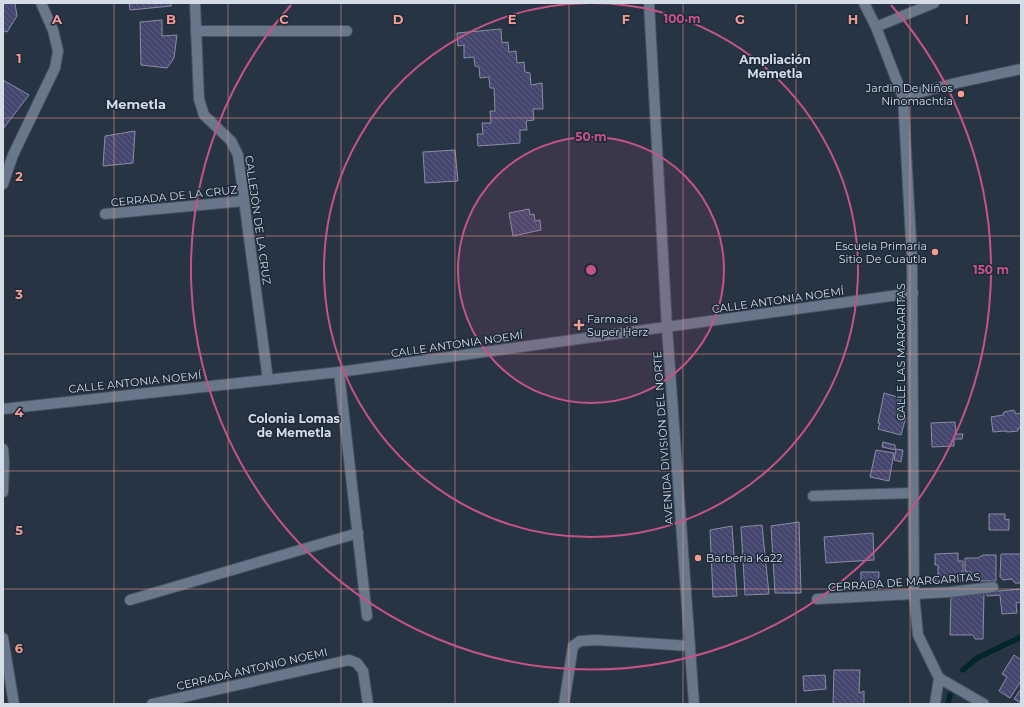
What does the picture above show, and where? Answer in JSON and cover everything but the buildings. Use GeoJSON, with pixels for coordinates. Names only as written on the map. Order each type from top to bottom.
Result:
{"type":"FeatureCollection","features":[{"type":"Feature","properties":{"kind":"street"},"geometry":{"type":"LineString","coordinates":[[3,184],[17,148],[55,68],[58,51],[53,30],[40,3]]}},
{"type":"Feature","properties":{"kind":"street","name":"CALLEJÓN DE LA CRUZ"},"geometry":{"type":"LineString","coordinates":[[195,3],[199,100],[204,115],[231,141],[238,155],[268,380]]}},
{"type":"Feature","properties":{"kind":"street","name":"AVENIDA DIVISIÓN DEL NORTE"},"geometry":{"type":"LineString","coordinates":[[648,3],[667,328],[694,704]]}},
{"type":"Feature","properties":{"kind":"street","name":"CALLE LAS MARGARITAS"},"geometry":{"type":"LineString","coordinates":[[864,3],[876,27],[903,97],[913,293],[914,594],[918,635],[939,678]]}},
{"type":"Feature","properties":{"kind":"street"},"geometry":{"type":"LineString","coordinates":[[876,27],[934,3]]}},
{"type":"Feature","properties":{"kind":"street"},"geometry":{"type":"LineString","coordinates":[[196,32],[347,31]]}},
{"type":"Feature","properties":{"kind":"street"},"geometry":{"type":"LineString","coordinates":[[903,97],[956,83],[1021,69]]}},
{"type":"Feature","properties":{"kind":"street","name":"CERRADA DE LA CRUZ"},"geometry":{"type":"LineString","coordinates":[[105,214],[244,201]]}},
{"type":"Feature","properties":{"kind":"street","name":"CALLE ANTONIA NOEMÍ"},"geometry":{"type":"LineString","coordinates":[[3,409],[339,372],[913,293]]}},
{"type":"Feature","properties":{"kind":"street"},"geometry":{"type":"LineString","coordinates":[[339,372],[367,616]]}},
{"type":"Feature","properties":{"kind":"street"},"geometry":{"type":"LineString","coordinates":[[3,449],[3,492]]}},
{"type":"Feature","properties":{"kind":"street"},"geometry":{"type":"LineString","coordinates":[[814,496],[913,493]]}},
{"type":"Feature","properties":{"kind":"street"},"geometry":{"type":"LineString","coordinates":[[130,600],[358,533]]}},
{"type":"Feature","properties":{"kind":"street","name":"CERRADA DE MARGARITAS"},"geometry":{"type":"LineString","coordinates":[[817,599],[951,592],[993,587]]}},
{"type":"Feature","properties":{"kind":"street"},"geometry":{"type":"LineString","coordinates":[[3,638],[14,704]]}},
{"type":"Feature","properties":{"kind":"street"},"geometry":{"type":"LineString","coordinates":[[564,704],[573,646],[580,641],[598,640],[690,646]]}},
{"type":"Feature","properties":{"kind":"street","name":"CERRADA ANTONIO NOEMI"},"geometry":{"type":"LineString","coordinates":[[152,704],[348,660],[357,663],[363,671],[368,704]]}},
{"type":"Feature","properties":{"kind":"street"},"geometry":{"type":"LineString","coordinates":[[935,704],[939,678],[984,704]]}},
{"type":"Feature","properties":{"kind":"waterway"},"geometry":{"type":"LineString","coordinates":[[963,670],[977,658],[1021,637]]}},
{"type":"Feature","properties":{"kind":"waterway"},"geometry":{"type":"LineString","coordinates":[[948,704],[950,695]]}},
{"type":"Feature","properties":{"kind":"place","name":"Jardin De Niños Ninomachtia"},"geometry":{"type":"Point","coordinates":[961,94]}},
{"type":"Feature","properties":{"kind":"place","name":"Escuela Primaria Sitio De Cuautla"},"geometry":{"type":"Point","coordinates":[935,252]}},
{"type":"Feature","properties":{"kind":"place","name":"Farmacia Super Herz"},"geometry":{"type":"Point","coordinates":[579,325]}},
{"type":"Feature","properties":{"kind":"place","name":"Barberia Ka22"},"geometry":{"type":"Point","coordinates":[698,558]}},
{"type":"Feature","properties":{"kind":"district","name":"Ampliación Memetla"},"geometry":{"type":"Point","coordinates":[775,67]}},
{"type":"Feature","properties":{"kind":"district","name":"Memetla"},"geometry":{"type":"Point","coordinates":[136,104]}},
{"type":"Feature","properties":{"kind":"district","name":"Colonia Lomas de Memetla"},"geometry":{"type":"Point","coordinates":[294,426]}}]}
